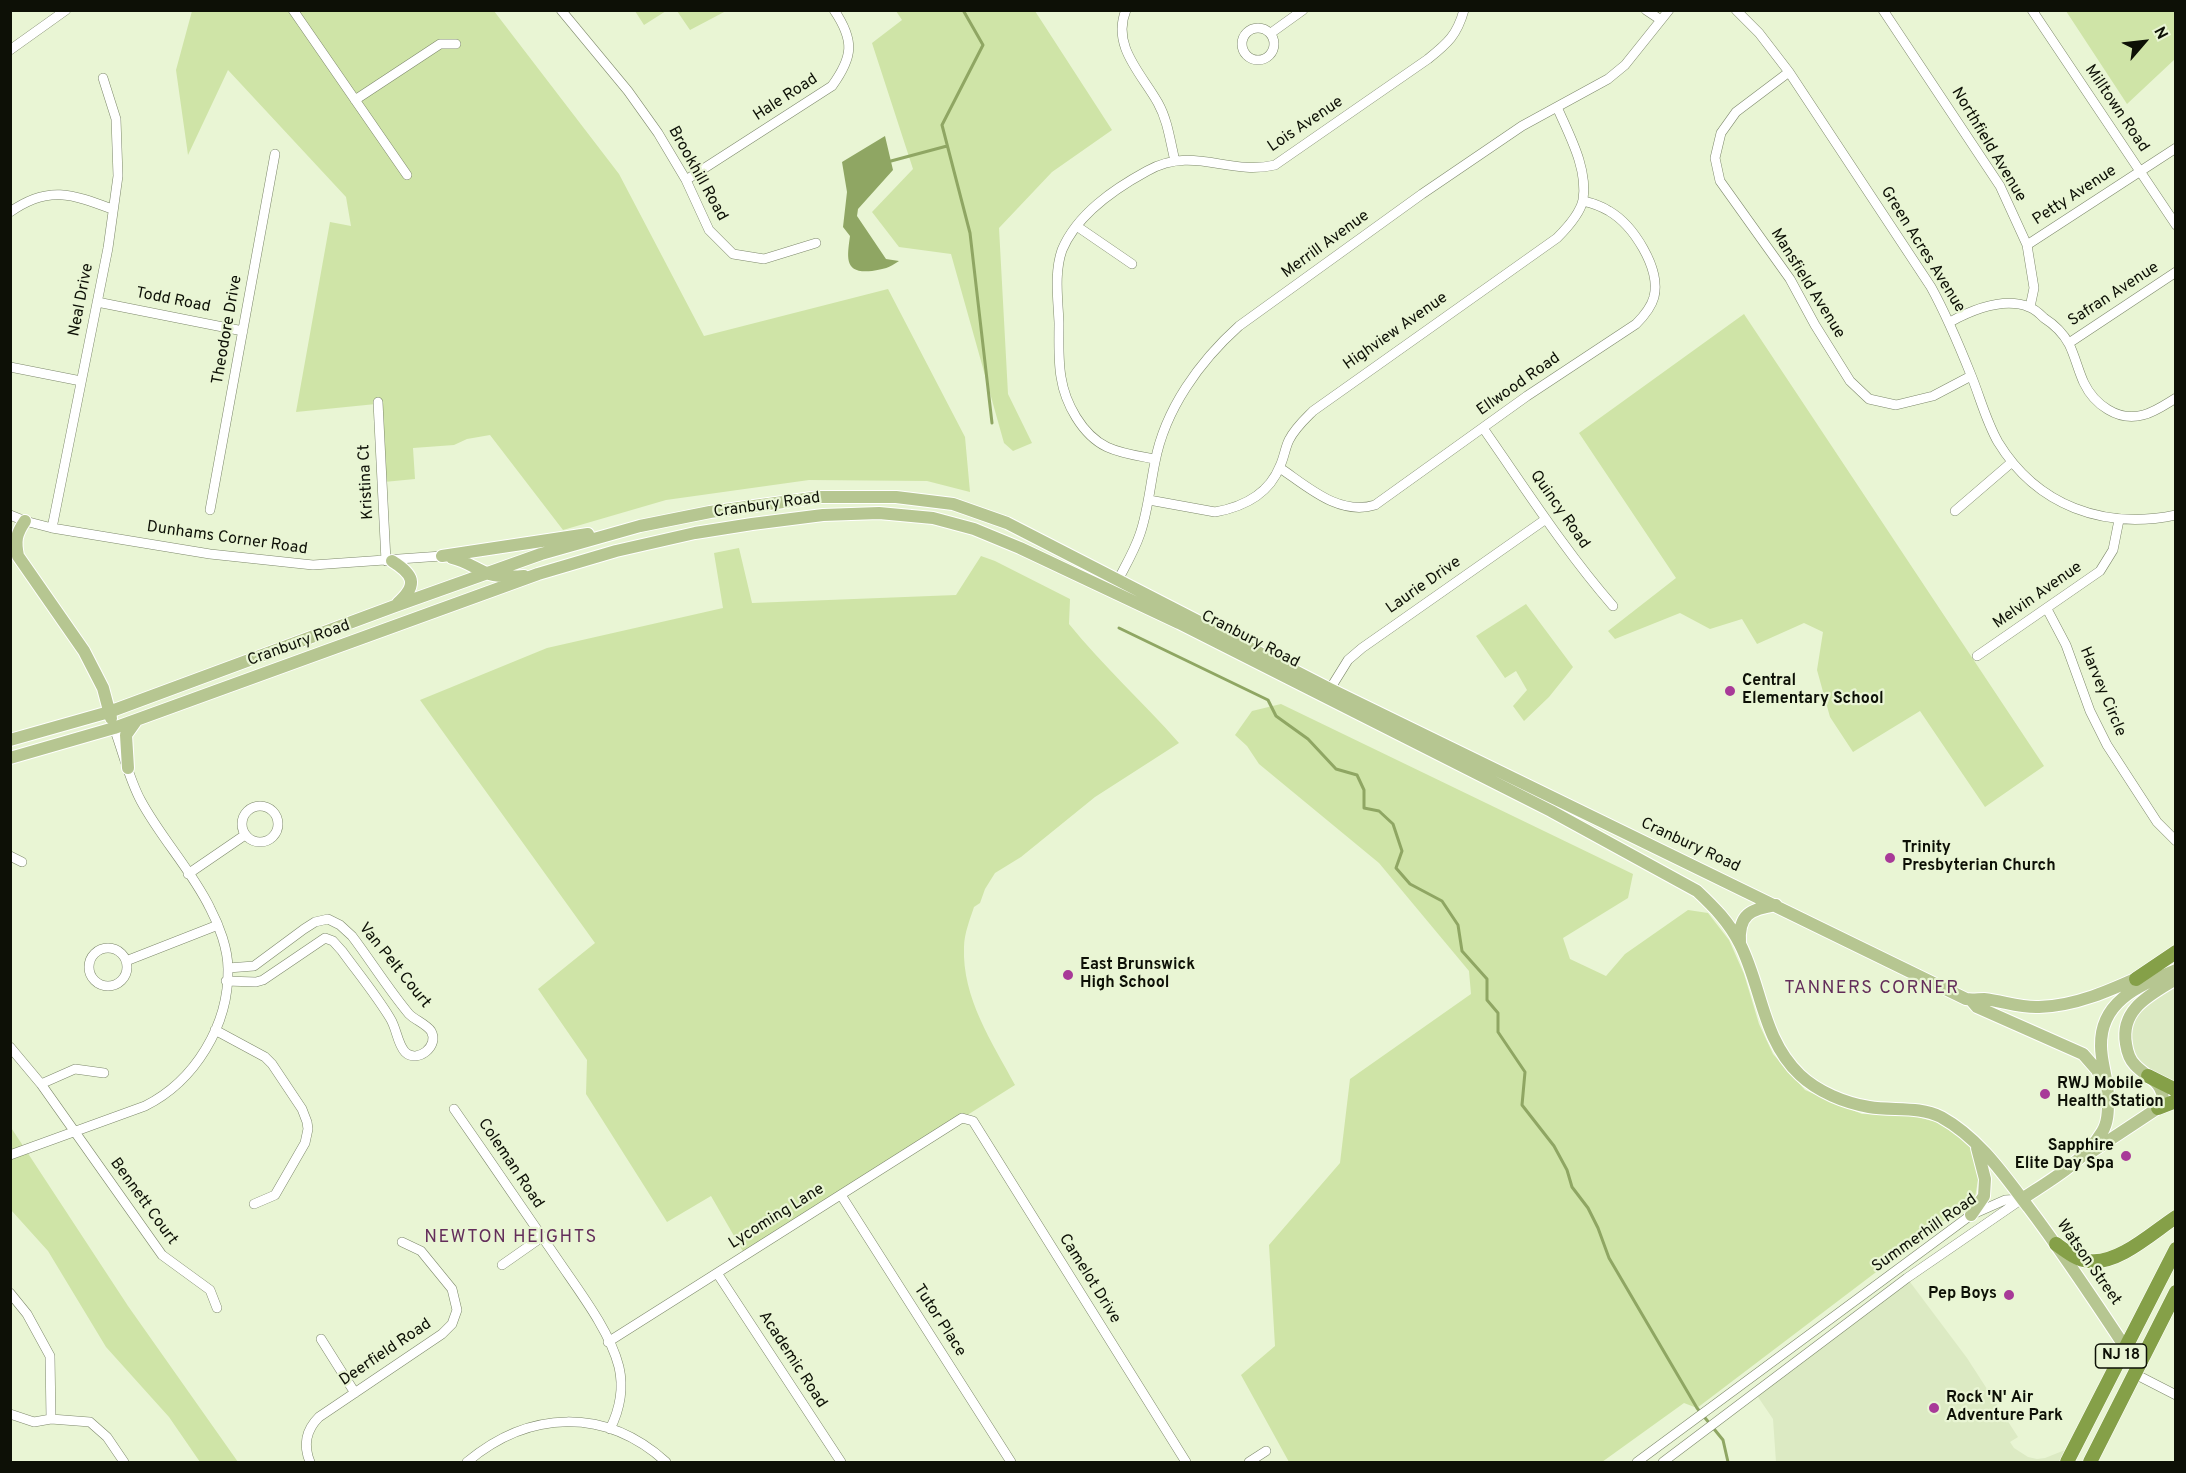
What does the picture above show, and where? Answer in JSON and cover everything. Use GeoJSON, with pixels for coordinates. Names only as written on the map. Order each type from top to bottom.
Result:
{"type":"FeatureCollection","features":[{"type":"Feature","properties":{"kind":"highway"},"geometry":{"type":"LineString","coordinates":[[2136,979],[2175,952]]}},
{"type":"Feature","properties":{"kind":"highway"},"geometry":{"type":"LineString","coordinates":[[2148,1076],[2175,1090]]}},
{"type":"Feature","properties":{"kind":"highway"},"geometry":{"type":"LineString","coordinates":[[2158,1108],[2175,1101]]}},
{"type":"Feature","properties":{"kind":"highway"},"geometry":{"type":"LineString","coordinates":[[2056,1245],[2073,1257],[2089,1261],[2103,1261],[2117,1256],[2175,1216]]}},
{"type":"Feature","properties":{"kind":"highway","name":"NJ 18"},"geometry":{"type":"LineString","coordinates":[[2067,1462],[2175,1249]]}},
{"type":"Feature","properties":{"kind":"highway","name":"NJ 18"},"geometry":{"type":"LineString","coordinates":[[2090,1462],[2175,1292]]}},
{"type":"Feature","properties":{"kind":"main road","name":"Cranbury Road"},"geometry":{"type":"LineString","coordinates":[[10,740],[109,712],[541,554],[640,526],[710,512],[820,497],[896,497],[953,504],[1007,523],[1330,690],[1971,1000],[1984,999],[2038,1007],[2063,1005],[2087,999],[2175,961]]}},
{"type":"Feature","properties":{"kind":"main road","name":"Cranbury Road"},"geometry":{"type":"LineString","coordinates":[[10,758],[114,728],[538,574],[616,551],[695,533],[823,515],[879,513],[933,518],[974,530],[1020,548],[1179,623],[1551,811],[1696,891],[1726,921],[1740,944],[1780,1051],[1801,1076],[1833,1097],[1870,1107],[1909,1109],[1940,1117],[1974,1141],[2022,1199]]}},
{"type":"Feature","properties":{"kind":"main road"},"geometry":{"type":"LineString","coordinates":[[25,521],[18,531],[15,542],[18,556],[84,651],[103,688],[114,728]]}},
{"type":"Feature","properties":{"kind":"main road"},"geometry":{"type":"LineString","coordinates":[[442,556],[640,526]]}},
{"type":"Feature","properties":{"kind":"main road"},"geometry":{"type":"LineString","coordinates":[[442,556],[463,560],[488,574],[510,577],[538,574]]}},
{"type":"Feature","properties":{"kind":"main road"},"geometry":{"type":"LineString","coordinates":[[389,561],[405,569],[411,578],[411,587],[395,606]]}},
{"type":"Feature","properties":{"kind":"main road"},"geometry":{"type":"LineString","coordinates":[[128,768],[126,735],[133,723],[141,718]]}},
{"type":"Feature","properties":{"kind":"main road"},"geometry":{"type":"LineString","coordinates":[[1740,944],[1739,929],[1742,920],[1750,912],[1776,905]]}},
{"type":"Feature","properties":{"kind":"main road"},"geometry":{"type":"LineString","coordinates":[[2074,1164],[2103,1131],[2108,1114],[2109,1093],[2101,1046],[2105,1023],[2113,1007],[2139,986],[2175,970]]}},
{"type":"Feature","properties":{"kind":"main road"},"geometry":{"type":"LineString","coordinates":[[2022,1199],[2158,1108],[2163,1100],[2160,1086],[2134,1064],[2127,1051],[2124,1036],[2126,1023],[2134,1008],[2149,995],[2175,979]]}},
{"type":"Feature","properties":{"kind":"main road"},"geometry":{"type":"LineString","coordinates":[[1971,1000],[1977,1007],[2083,1054],[2097,1070],[2109,1093]]}},
{"type":"Feature","properties":{"kind":"main road"},"geometry":{"type":"LineString","coordinates":[[1971,1215],[1984,1196],[1985,1179],[1974,1141]]}},
{"type":"Feature","properties":{"kind":"main road","name":"Watson Street"},"geometry":{"type":"LineString","coordinates":[[2022,1199],[2125,1347]]}},
{"type":"Feature","properties":{"kind":"street"},"geometry":{"type":"LineString","coordinates":[[12,47],[66,10]]}},
{"type":"Feature","properties":{"kind":"street"},"geometry":{"type":"LineString","coordinates":[[293,10],[407,175]]}},
{"type":"Feature","properties":{"kind":"street","name":"Brookhill Road"},"geometry":{"type":"LineString","coordinates":[[561,10],[628,91],[658,133],[686,180],[709,230],[734,254],[764,259],[816,243]]}},
{"type":"Feature","properties":{"kind":"street","name":"Hale Road"},"geometry":{"type":"LineString","coordinates":[[686,180],[832,86],[846,68],[849,43],[844,26],[834,10]]}},
{"type":"Feature","properties":{"kind":"street"},"geometry":{"type":"LineString","coordinates":[[1126,10],[1122,24],[1124,45],[1158,103],[1170,133],[1175,161]]}},
{"type":"Feature","properties":{"kind":"street"},"geometry":{"type":"LineString","coordinates":[[1270,33],[1304,10]]}},
{"type":"Feature","properties":{"kind":"street","name":"Lois Avenue"},"geometry":{"type":"LineString","coordinates":[[1155,459],[1105,446],[1083,427],[1065,395],[1061,377],[1057,281],[1062,251],[1078,226],[1095,205],[1105,197],[1146,171],[1175,161],[1205,160],[1247,169],[1275,165],[1449,43],[1461,22],[1464,10]]}},
{"type":"Feature","properties":{"kind":"street"},"geometry":{"type":"LineString","coordinates":[[1646,10],[1661,20]]}},
{"type":"Feature","properties":{"kind":"street","name":"Merrill Avenue"},"geometry":{"type":"LineString","coordinates":[[1113,592],[1140,533],[1149,500],[1155,459],[1171,415],[1191,379],[1208,358],[1239,326],[1431,188],[1522,126],[1608,80],[1625,65],[1669,10]]}},
{"type":"Feature","properties":{"kind":"street","name":"Green Acres Avenue"},"geometry":{"type":"LineString","coordinates":[[1736,10],[1759,33],[1789,72],[1931,287],[1950,322],[1985,415],[2012,462],[2042,490],[2070,507],[2120,520],[2162,518],[2175,515]]}},
{"type":"Feature","properties":{"kind":"street","name":"Northfield Avenue"},"geometry":{"type":"LineString","coordinates":[[1883,10],[2000,186],[2027,245],[2034,288],[2030,307]]}},
{"type":"Feature","properties":{"kind":"street","name":"Milltown Road"},"geometry":{"type":"LineString","coordinates":[[2032,10],[2175,225]]}},
{"type":"Feature","properties":{"kind":"street"},"geometry":{"type":"LineString","coordinates":[[356,100],[440,44],[456,44]]}},
{"type":"Feature","properties":{"kind":"street","name":"Mansfield Avenue"},"geometry":{"type":"LineString","coordinates":[[1789,72],[1736,112],[1721,133],[1715,158],[1720,181],[1790,279],[1850,381],[1869,399],[1896,405],[1933,396],[1971,376]]}},
{"type":"Feature","properties":{"kind":"street","name":"Neal Drive"},"geometry":{"type":"LineString","coordinates":[[52,528],[108,248],[117,176],[116,119],[103,78]]}},
{"type":"Feature","properties":{"kind":"street"},"geometry":{"type":"LineString","coordinates":[[1557,107],[1579,158],[1582,201]]}},
{"type":"Feature","properties":{"kind":"street","name":"Petty Avenue"},"geometry":{"type":"LineString","coordinates":[[2027,245],[2175,148]]}},
{"type":"Feature","properties":{"kind":"street","name":"Theodore Drive"},"geometry":{"type":"LineString","coordinates":[[210,510],[276,154]]}},
{"type":"Feature","properties":{"kind":"street"},"geometry":{"type":"LineString","coordinates":[[10,212],[32,199],[53,194],[80,197],[112,209]]}},
{"type":"Feature","properties":{"kind":"street","name":"Ellwood Road"},"geometry":{"type":"LineString","coordinates":[[1280,468],[1337,504],[1367,508],[1384,500],[1527,396],[1636,324],[1649,309],[1653,299],[1655,291],[1653,270],[1644,250],[1626,224],[1610,212],[1582,201]]}},
{"type":"Feature","properties":{"kind":"street","name":"Highview Avenue"},"geometry":{"type":"LineString","coordinates":[[1149,500],[1204,511],[1226,510],[1246,503],[1262,493],[1280,468],[1288,441],[1299,424],[1313,411],[1557,238],[1568,227],[1582,201]]}},
{"type":"Feature","properties":{"kind":"street"},"geometry":{"type":"LineString","coordinates":[[1078,226],[1132,264]]}},
{"type":"Feature","properties":{"kind":"street","name":"Safran Avenue"},"geometry":{"type":"LineString","coordinates":[[2068,343],[2175,272]]}},
{"type":"Feature","properties":{"kind":"street","name":"Todd Road"},"geometry":{"type":"LineString","coordinates":[[97,302],[243,331]]}},
{"type":"Feature","properties":{"kind":"street"},"geometry":{"type":"LineString","coordinates":[[1950,322],[1986,307],[2013,304],[2030,307],[2059,328],[2091,396],[2112,412],[2125,416],[2142,416],[2175,398]]}},
{"type":"Feature","properties":{"kind":"street"},"geometry":{"type":"LineString","coordinates":[[10,367],[81,381]]}},
{"type":"Feature","properties":{"kind":"street","name":"Kristina Ct"},"geometry":{"type":"LineString","coordinates":[[378,402],[389,561]]}},
{"type":"Feature","properties":{"kind":"street","name":"Quincy Road"},"geometry":{"type":"LineString","coordinates":[[1483,428],[1546,519],[1613,606]]}},
{"type":"Feature","properties":{"kind":"street"},"geometry":{"type":"LineString","coordinates":[[1955,511],[2012,462]]}},
{"type":"Feature","properties":{"kind":"street","name":"Dunhams Corner Road"},"geometry":{"type":"LineString","coordinates":[[10,515],[52,528],[210,554],[313,565],[442,556]]}},
{"type":"Feature","properties":{"kind":"street","name":"Laurie Drive"},"geometry":{"type":"LineString","coordinates":[[1330,690],[1348,660],[1362,648],[1546,519]]}},
{"type":"Feature","properties":{"kind":"street","name":"Melvin Avenue"},"geometry":{"type":"LineString","coordinates":[[1977,656],[2100,571],[2113,550],[2120,520]]}},
{"type":"Feature","properties":{"kind":"street","name":"Harvey Circle"},"geometry":{"type":"LineString","coordinates":[[2047,609],[2066,645],[2090,711],[2107,745],[2157,822],[2175,841]]}},
{"type":"Feature","properties":{"kind":"street"},"geometry":{"type":"LineString","coordinates":[[10,1155],[145,1106],[162,1096],[180,1082],[195,1065],[215,1030],[222,1010],[228,968],[218,926],[209,905],[158,831],[139,798],[114,728]]}},
{"type":"Feature","properties":{"kind":"street"},"geometry":{"type":"LineString","coordinates":[[189,874],[245,835]]}},
{"type":"Feature","properties":{"kind":"street"},"geometry":{"type":"LineString","coordinates":[[10,856],[22,862]]}},
{"type":"Feature","properties":{"kind":"street","name":"Van Pelt Court"},"geometry":{"type":"LineString","coordinates":[[228,968],[254,966],[315,922],[328,919],[352,936],[411,1016],[431,1032],[433,1040],[426,1052],[411,1056],[406,1053],[390,1018],[342,951],[330,940]]}},
{"type":"Feature","properties":{"kind":"street"},"geometry":{"type":"LineString","coordinates":[[226,981],[256,982],[263,980],[312,945],[325,938],[330,940],[333,922]]}},
{"type":"Feature","properties":{"kind":"street"},"geometry":{"type":"LineString","coordinates":[[126,961],[218,926]]}},
{"type":"Feature","properties":{"kind":"street"},"geometry":{"type":"LineString","coordinates":[[113,949],[126,961],[124,978],[115,985],[103,986],[90,975],[89,963],[96,952],[101,950],[113,949]]}},
{"type":"Feature","properties":{"kind":"street"},"geometry":{"type":"LineString","coordinates":[[215,1030],[265,1057],[302,1109],[307,1122],[305,1143],[275,1195],[254,1204]]}},
{"type":"Feature","properties":{"kind":"street","name":"Bennett Court"},"geometry":{"type":"LineString","coordinates":[[10,1047],[41,1084],[162,1256],[210,1290],[218,1308]]}},
{"type":"Feature","properties":{"kind":"street"},"geometry":{"type":"LineString","coordinates":[[41,1084],[75,1069],[104,1073]]}},
{"type":"Feature","properties":{"kind":"street","name":"Coleman Road"},"geometry":{"type":"LineString","coordinates":[[454,1109],[595,1314],[609,1342],[617,1360],[622,1386],[618,1412],[610,1429]]}},
{"type":"Feature","properties":{"kind":"street","name":"Lycoming Lane"},"geometry":{"type":"LineString","coordinates":[[609,1342],[962,1118]]}},
{"type":"Feature","properties":{"kind":"street","name":"Camelot Drive"},"geometry":{"type":"LineString","coordinates":[[962,1118],[973,1121],[1186,1462]]}},
{"type":"Feature","properties":{"kind":"street","name":"Tutor Place"},"geometry":{"type":"LineString","coordinates":[[841,1195],[1011,1462]]}},
{"type":"Feature","properties":{"kind":"street","name":"Summerhill Road"},"geometry":{"type":"LineString","coordinates":[[1636,1462],[1971,1215],[2005,1200],[2022,1199]]}},
{"type":"Feature","properties":{"kind":"street","name":"Summerhill Road"},"geometry":{"type":"LineString","coordinates":[[1664,1462],[1907,1278],[2022,1199]]}},
{"type":"Feature","properties":{"kind":"street"},"geometry":{"type":"LineString","coordinates":[[502,1264],[542,1237]]}},
{"type":"Feature","properties":{"kind":"street","name":"Deerfield Road"},"geometry":{"type":"LineString","coordinates":[[310,1462],[306,1445],[313,1422],[442,1334],[455,1317],[457,1303],[452,1289],[421,1251],[402,1242]]}},
{"type":"Feature","properties":{"kind":"street","name":"Academic Road"},"geometry":{"type":"LineString","coordinates":[[717,1273],[841,1462]]}},
{"type":"Feature","properties":{"kind":"street"},"geometry":{"type":"LineString","coordinates":[[10,1293],[27,1314],[50,1356],[51,1419]]}},
{"type":"Feature","properties":{"kind":"street"},"geometry":{"type":"LineString","coordinates":[[321,1339],[355,1393]]}},
{"type":"Feature","properties":{"kind":"street"},"geometry":{"type":"LineString","coordinates":[[2135,1374],[2175,1395]]}},
{"type":"Feature","properties":{"kind":"street"},"geometry":{"type":"LineString","coordinates":[[10,1414],[34,1422],[51,1419],[81,1419],[90,1422],[107,1437],[124,1462]]}},
{"type":"Feature","properties":{"kind":"street"},"geometry":{"type":"LineString","coordinates":[[467,1462],[502,1437],[529,1427],[573,1422],[610,1429],[643,1444],[666,1462]]}},
{"type":"Feature","properties":{"kind":"street"},"geometry":{"type":"LineString","coordinates":[[1249,1462],[1266,1452]]}},
{"type":"Feature","properties":{"kind":"shaded area"},"geometry":{"type":"Polygon","coordinates":[[[192,11],[494,11],[619,174],[704,336],[888,289],[965,437],[970,492],[927,481],[809,480],[666,500],[563,530],[490,435],[467,439],[454,445],[413,448],[415,479],[384,482],[376,404],[296,412],[330,222],[351,226],[346,197],[228,70],[188,155],[176,70],[192,11]]]}},
{"type":"Feature","properties":{"kind":"shaded area"},"geometry":{"type":"Polygon","coordinates":[[[635,11],[666,11],[644,25],[635,11]]]}},
{"type":"Feature","properties":{"kind":"shaded area"},"geometry":{"type":"Polygon","coordinates":[[[677,11],[726,11],[690,30],[677,11]]]}},
{"type":"Feature","properties":{"kind":"shaded area"},"geometry":{"type":"Polygon","coordinates":[[[896,11],[1035,11],[1112,130],[1052,172],[999,228],[1008,394],[1032,443],[1013,451],[1004,443],[951,254],[899,247],[872,212],[913,169],[872,43],[902,20],[896,11]]]}},
{"type":"Feature","properties":{"kind":"shaded area"},"geometry":{"type":"Polygon","coordinates":[[[2066,11],[2175,11],[2175,59],[2127,104],[2066,11]]]}},
{"type":"Feature","properties":{"kind":"shaded area"},"geometry":{"type":"Polygon","coordinates":[[[885,136],[893,170],[858,209],[857,216],[886,259],[899,261],[883,269],[856,270],[849,263],[850,236],[843,227],[847,192],[842,162],[885,136]]]}},
{"type":"Feature","properties":{"kind":"shaded area"},"geometry":{"type":"Polygon","coordinates":[[[1744,314],[2044,766],[1985,807],[1920,711],[1853,752],[1830,717],[1817,670],[1823,632],[1804,623],[1757,644],[1742,619],[1710,629],[1680,613],[1615,639],[1608,631],[1676,578],[1579,433],[1744,314]]]}},
{"type":"Feature","properties":{"kind":"shaded area"},"geometry":{"type":"Polygon","coordinates":[[[739,548],[752,603],[956,595],[981,556],[995,561],[1070,599],[1069,624],[1095,655],[1179,743],[1095,797],[1021,857],[995,873],[980,903],[974,907],[964,942],[968,984],[980,1019],[1015,1085],[745,1255],[711,1196],[667,1222],[586,1094],[587,1060],[538,989],[595,943],[420,700],[547,648],[723,608],[714,553],[739,548]]]}},
{"type":"Feature","properties":{"kind":"shaded area"},"geometry":{"type":"Polygon","coordinates":[[[1526,604],[1573,667],[1549,697],[1524,721],[1513,706],[1527,690],[1516,671],[1505,678],[1476,636],[1526,604]]]}},
{"type":"Feature","properties":{"kind":"shaded area"},"geometry":{"type":"Polygon","coordinates":[[[1281,704],[1633,874],[1628,898],[1563,938],[1570,959],[1606,976],[1625,954],[1688,910],[1708,913],[1729,940],[1744,974],[1759,1024],[1773,1054],[1805,1090],[1862,1114],[1911,1115],[1939,1123],[1971,1144],[1979,1175],[1975,1197],[1697,1408],[1684,1403],[1602,1462],[1289,1462],[1241,1375],[1275,1346],[1269,1245],[1340,1163],[1350,1079],[1471,994],[1469,971],[1379,863],[1259,764],[1247,746],[1235,735],[1252,711],[1281,704]]]}},
{"type":"Feature","properties":{"kind":"shaded area"},"geometry":{"type":"Polygon","coordinates":[[[2175,979],[2175,1090],[2134,1064],[2126,1023],[2175,979]]]}},
{"type":"Feature","properties":{"kind":"shaded area"},"geometry":{"type":"Polygon","coordinates":[[[10,1126],[128,1306],[238,1462],[200,1462],[169,1417],[106,1347],[48,1251],[11,1210],[10,1126]]]}},
{"type":"Feature","properties":{"kind":"shaded area"},"geometry":{"type":"Polygon","coordinates":[[[1907,1278],[1967,1358],[2018,1437],[2010,1442],[2014,1448],[2028,1457],[2037,1459],[2075,1446],[2067,1462],[1776,1462],[1773,1419],[1756,1394],[1907,1278]]]}},
{"type":"Feature","properties":{"kind":"waterway"},"geometry":{"type":"LineString","coordinates":[[963,10],[983,45],[942,125],[970,233],[992,423]]}},
{"type":"Feature","properties":{"kind":"waterway"},"geometry":{"type":"LineString","coordinates":[[891,161],[947,146]]}},
{"type":"Feature","properties":{"kind":"waterway"},"geometry":{"type":"LineString","coordinates":[[1119,628],[1268,700],[1276,716],[1308,739],[1336,769],[1357,775],[1364,790],[1364,808],[1379,811],[1393,824],[1402,851],[1396,868],[1410,884],[1442,901],[1458,925],[1462,951],[1487,979],[1487,1000],[1498,1013],[1498,1032],[1525,1072],[1522,1105],[1554,1146],[1567,1170],[1572,1187],[1588,1208],[1598,1228],[1609,1258],[1697,1408],[1723,1440],[1728,1462]]}},
{"type":"Feature","properties":{"kind":"place","name":"Central Elementary School"},"geometry":{"type":"Point","coordinates":[1730,691]}},
{"type":"Feature","properties":{"kind":"place","name":"Trinity Presbyterian Church"},"geometry":{"type":"Point","coordinates":[1890,858]}},
{"type":"Feature","properties":{"kind":"place","name":"East Brunswick High School"},"geometry":{"type":"Point","coordinates":[1068,975]}},
{"type":"Feature","properties":{"kind":"place","name":"RWJ Mobile Health Station"},"geometry":{"type":"Point","coordinates":[2045,1094]}},
{"type":"Feature","properties":{"kind":"place","name":"Sapphire Elite Day Spa"},"geometry":{"type":"Point","coordinates":[2126,1156]}},
{"type":"Feature","properties":{"kind":"place","name":"Pep Boys"},"geometry":{"type":"Point","coordinates":[2009,1295]}},
{"type":"Feature","properties":{"kind":"place","name":"Rock 'N' Air Adventure Park"},"geometry":{"type":"Point","coordinates":[1934,1408]}},
{"type":"Feature","properties":{"kind":"district","name":"TANNERS CORNER"},"geometry":{"type":"Point","coordinates":[1872,989]}},
{"type":"Feature","properties":{"kind":"district","name":"NEWTON HEIGHTS"},"geometry":{"type":"Point","coordinates":[511,1238]}}]}
